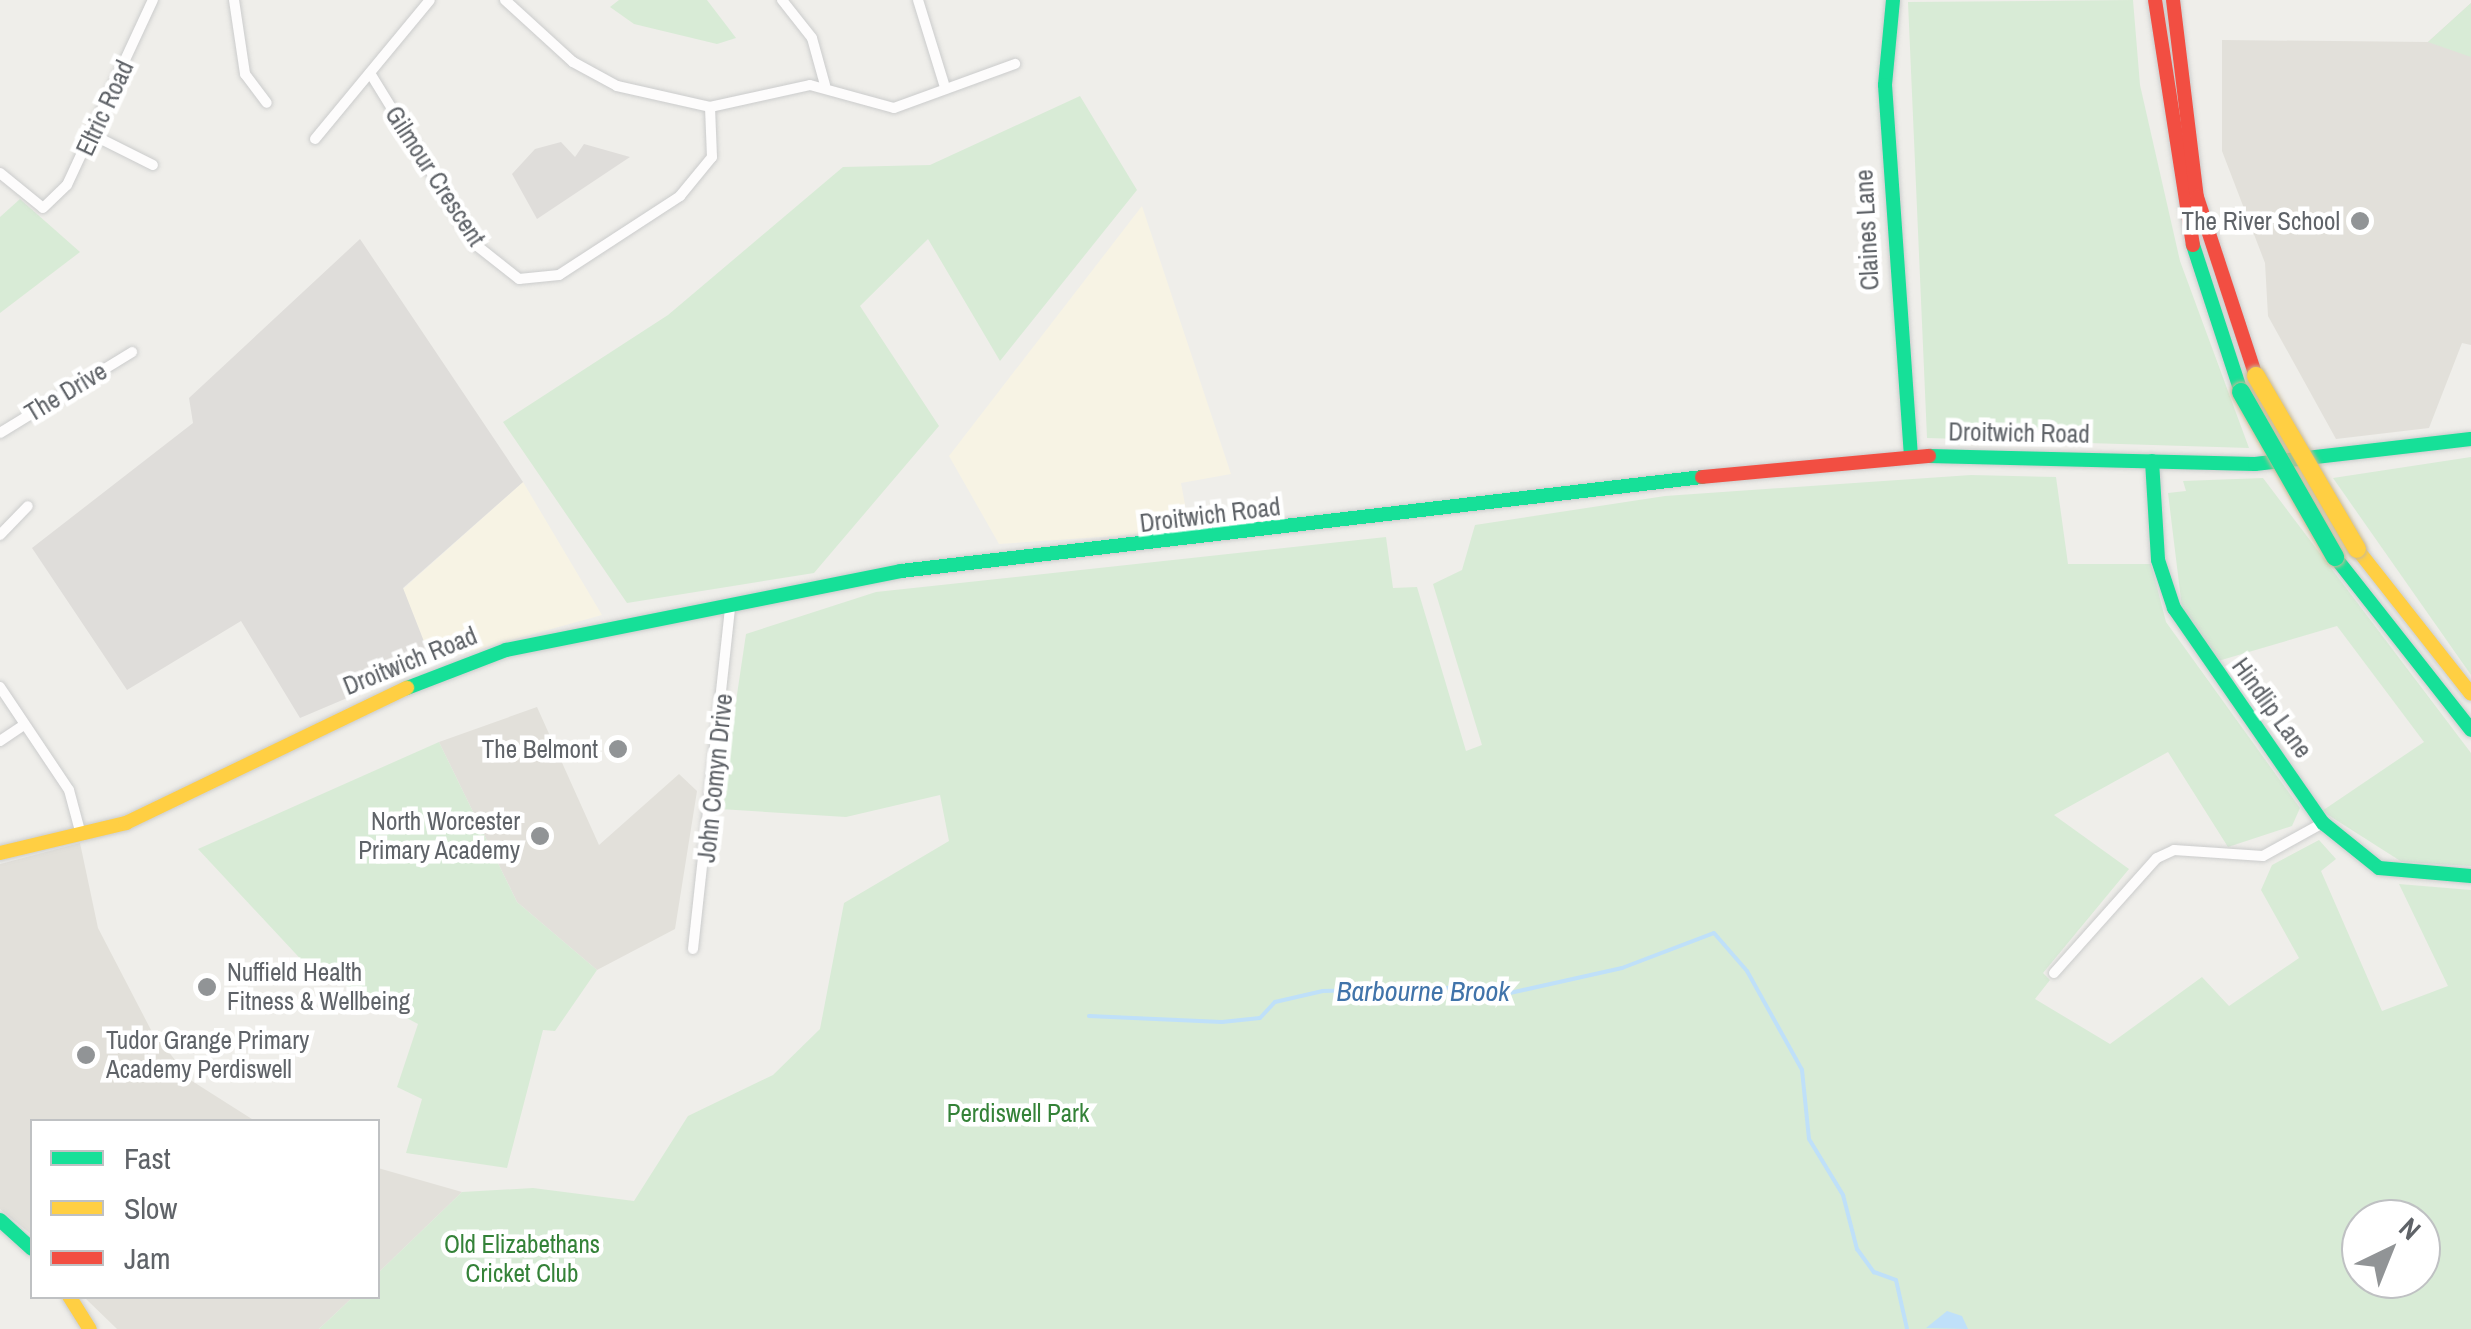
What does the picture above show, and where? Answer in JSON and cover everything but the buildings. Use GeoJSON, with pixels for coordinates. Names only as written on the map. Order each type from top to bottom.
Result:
{"type":"FeatureCollection","features":[{"type":"Feature","properties":{"kind":"main road","name":"Claines Lane"},"geometry":{"type":"LineString","coordinates":[[1893,0],[1885,85],[1911,457]]}},
{"type":"Feature","properties":{"kind":"main road"},"geometry":{"type":"LineString","coordinates":[[2155,0],[2182,213],[2241,392],[2336,557],[2471,730]]}},
{"type":"Feature","properties":{"kind":"main road"},"geometry":{"type":"LineString","coordinates":[[2173,0],[2197,197],[2256,376],[2357,548],[2471,694]]}},
{"type":"Feature","properties":{"kind":"main road","name":"Droitwich Road"},"geometry":{"type":"LineString","coordinates":[[0,853],[126,822],[444,671],[550,639],[901,570],[1911,457],[2255,464],[2471,439]]}},
{"type":"Feature","properties":{"kind":"main road","name":"Hindlip Lane"},"geometry":{"type":"LineString","coordinates":[[2152,461],[2158,560],[2174,608],[2323,823],[2379,868],[2471,876]]}},
{"type":"Feature","properties":{"kind":"main road"},"geometry":{"type":"LineString","coordinates":[[0,1220],[30,1247]]}},
{"type":"Feature","properties":{"kind":"main road"},"geometry":{"type":"LineString","coordinates":[[71,1299],[90,1329]]}},
{"type":"Feature","properties":{"kind":"street","name":"Eltric Road"},"geometry":{"type":"LineString","coordinates":[[0,173],[43,208],[67,185],[154,0]]}},
{"type":"Feature","properties":{"kind":"street"},"geometry":{"type":"LineString","coordinates":[[234,0],[245,74],[267,103]]}},
{"type":"Feature","properties":{"kind":"street"},"geometry":{"type":"LineString","coordinates":[[315,139],[430,0]]}},
{"type":"Feature","properties":{"kind":"street"},"geometry":{"type":"LineString","coordinates":[[505,0],[573,62],[617,86],[710,107],[825,85],[894,108],[1016,64]]}},
{"type":"Feature","properties":{"kind":"street"},"geometry":{"type":"LineString","coordinates":[[918,0],[946,87]]}},
{"type":"Feature","properties":{"kind":"street"},"geometry":{"type":"LineString","coordinates":[[784,1],[822,57],[825,85]]}},
{"type":"Feature","properties":{"kind":"street","name":"Gilmour Crescent"},"geometry":{"type":"LineString","coordinates":[[370,73],[476,244],[520,279],[559,275],[680,196],[712,157],[710,107]]}},
{"type":"Feature","properties":{"kind":"street"},"geometry":{"type":"LineString","coordinates":[[93,135],[153,165]]}},
{"type":"Feature","properties":{"kind":"street","name":"The Drive"},"geometry":{"type":"LineString","coordinates":[[0,433],[132,352]]}},
{"type":"Feature","properties":{"kind":"street"},"geometry":{"type":"LineString","coordinates":[[0,535],[28,506]]}},
{"type":"Feature","properties":{"kind":"street","name":"John Comyn Drive"},"geometry":{"type":"LineString","coordinates":[[693,948],[730,606]]}},
{"type":"Feature","properties":{"kind":"street"},"geometry":{"type":"LineString","coordinates":[[0,687],[69,790],[80,831]]}},
{"type":"Feature","properties":{"kind":"street"},"geometry":{"type":"LineString","coordinates":[[0,741],[24,725]]}},
{"type":"Feature","properties":{"kind":"street"},"geometry":{"type":"LineString","coordinates":[[2054,973],[2157,858],[2174,850],[2263,856],[2323,823]]}},
{"type":"Feature","properties":{"kind":"shaded area","name":"The River School"},"geometry":{"type":"Polygon","coordinates":[[[2471,3],[2471,345],[2462,343],[2429,428],[2336,439],[2268,316],[2265,263],[2222,151],[2222,40],[2428,42],[2471,3]]]}},
{"type":"Feature","properties":{"kind":"shaded area"},"geometry":{"type":"Polygon","coordinates":[[[561,142],[575,157],[584,144],[630,157],[537,219],[512,174],[535,149],[561,142]]]}},
{"type":"Feature","properties":{"kind":"shaded area"},"geometry":{"type":"Polygon","coordinates":[[[1142,206],[1231,474],[1181,483],[1190,531],[999,544],[949,456],[1142,206]]]}},
{"type":"Feature","properties":{"kind":"shaded area"},"geometry":{"type":"Polygon","coordinates":[[[360,239],[523,482],[403,588],[432,662],[300,718],[241,621],[127,690],[32,548],[193,423],[189,398],[360,239]]]}},
{"type":"Feature","properties":{"kind":"shaded area"},"geometry":{"type":"Polygon","coordinates":[[[523,482],[602,615],[432,662],[403,589],[523,482]]]}},
{"type":"Feature","properties":{"kind":"shaded area","name":"North Worcester Primary Academy"},"geometry":{"type":"Polygon","coordinates":[[[537,707],[599,845],[679,774],[697,791],[675,929],[597,970],[517,902],[439,742],[537,707]]]}},
{"type":"Feature","properties":{"kind":"shaded area","name":"Tudor Grange Primary Academy Perdiswell"},"geometry":{"type":"Polygon","coordinates":[[[80,843],[98,928],[151,1030],[192,1081],[252,1119],[30,1119],[30,1233],[0,1209],[0,864],[80,843]]]}},
{"type":"Feature","properties":{"kind":"shaded area"},"geometry":{"type":"Polygon","coordinates":[[[380,1169],[462,1192],[380,1271],[380,1169]]]}},
{"type":"Feature","properties":{"kind":"shaded area"},"geometry":{"type":"Polygon","coordinates":[[[86,1299],[351,1299],[319,1329],[117,1329],[86,1299]]]}},
{"type":"Feature","properties":{"kind":"green space"},"geometry":{"type":"Polygon","coordinates":[[[619,0],[707,0],[736,38],[717,44],[634,24],[610,7],[619,0]]]}},
{"type":"Feature","properties":{"kind":"green space"},"geometry":{"type":"Polygon","coordinates":[[[2133,0],[2140,85],[2180,261],[2249,448],[1927,438],[1908,2],[2133,0]]]}},
{"type":"Feature","properties":{"kind":"green space"},"geometry":{"type":"Polygon","coordinates":[[[2471,3],[2471,57],[2428,42],[2471,3]]]}},
{"type":"Feature","properties":{"kind":"green space"},"geometry":{"type":"Polygon","coordinates":[[[1080,96],[1137,190],[1000,361],[928,239],[860,306],[939,426],[814,573],[627,603],[503,422],[668,315],[843,167],[930,165],[1080,96]]]}},
{"type":"Feature","properties":{"kind":"green space"},"geometry":{"type":"Polygon","coordinates":[[[20,199],[80,252],[0,313],[0,217],[20,199]]]}},
{"type":"Feature","properties":{"kind":"green space"},"geometry":{"type":"Polygon","coordinates":[[[2471,457],[2471,675],[2333,478],[2471,457]]]}},
{"type":"Feature","properties":{"kind":"green space"},"geometry":{"type":"Polygon","coordinates":[[[1971,475],[2056,477],[2068,564],[2151,564],[2166,622],[2300,808],[2292,826],[2228,847],[2168,752],[2054,815],[2129,869],[2043,973],[2050,980],[2035,999],[2110,1044],[2202,977],[2229,1006],[2299,958],[2261,890],[2272,865],[2319,840],[2336,859],[2321,871],[2382,1011],[2448,986],[2399,884],[2471,890],[2471,1329],[319,1329],[351,1299],[380,1299],[380,1271],[462,1192],[533,1188],[634,1201],[688,1116],[773,1075],[820,1029],[844,903],[949,841],[940,795],[846,817],[720,809],[746,634],[876,592],[1386,537],[1393,588],[1417,587],[1466,751],[1482,745],[1433,584],[1462,570],[1475,525],[1665,496],[1971,475]]]}},
{"type":"Feature","properties":{"kind":"green space"},"geometry":{"type":"Polygon","coordinates":[[[2263,478],[2471,753],[2471,866],[2402,862],[2322,811],[2424,742],[2337,626],[2218,661],[2182,608],[2168,493],[2186,491],[2183,481],[2263,478]]]}},
{"type":"Feature","properties":{"kind":"green space"},"geometry":{"type":"Polygon","coordinates":[[[439,742],[517,902],[597,970],[555,1031],[543,1030],[507,1168],[406,1153],[422,1099],[397,1087],[418,1024],[343,984],[322,982],[198,849],[439,742]]]}},
{"type":"Feature","properties":{"kind":"water"},"geometry":{"type":"Polygon","coordinates":[[[1947,1311],[1962,1316],[1968,1329],[1926,1328],[1947,1311]]]}},
{"type":"Feature","properties":{"kind":"waterway","name":"Barbourne Brook"},"geometry":{"type":"LineString","coordinates":[[1089,1016],[1222,1022],[1260,1018],[1275,1002],[1323,991],[1483,987],[1501,995],[1622,968],[1714,933],[1747,971],[1802,1070],[1809,1139],[1843,1195],[1857,1249],[1874,1272],[1896,1280],[1907,1329]]}},
{"type":"Feature","properties":{"kind":"traffic: fast"},"geometry":{"type":"LineString","coordinates":[[1893,0],[1885,85],[1911,457]]}},
{"type":"Feature","properties":{"kind":"traffic: fast"},"geometry":{"type":"LineString","coordinates":[[2193,245],[2241,392]]}},
{"type":"Feature","properties":{"kind":"traffic: fast"},"geometry":{"type":"LineString","coordinates":[[2241,392],[2335,557]]}},
{"type":"Feature","properties":{"kind":"traffic: fast"},"geometry":{"type":"LineString","coordinates":[[1929,456],[2255,464],[2471,439]]}},
{"type":"Feature","properties":{"kind":"traffic: fast"},"geometry":{"type":"LineString","coordinates":[[2152,461],[2158,560],[2174,608],[2323,823],[2379,868],[2471,876]]}},
{"type":"Feature","properties":{"kind":"traffic: fast"},"geometry":{"type":"LineString","coordinates":[[407,688],[506,650],[901,571],[1702,477]]}},
{"type":"Feature","properties":{"kind":"traffic: fast"},"geometry":{"type":"LineString","coordinates":[[2335,557],[2471,730]]}},
{"type":"Feature","properties":{"kind":"traffic: fast"},"geometry":{"type":"LineString","coordinates":[[0,1220],[30,1247]]}},
{"type":"Feature","properties":{"kind":"traffic: slow"},"geometry":{"type":"LineString","coordinates":[[2256,376],[2357,549]]}},
{"type":"Feature","properties":{"kind":"traffic: slow"},"geometry":{"type":"LineString","coordinates":[[2357,549],[2471,694]]}},
{"type":"Feature","properties":{"kind":"traffic: slow"},"geometry":{"type":"LineString","coordinates":[[0,853],[126,823],[407,688]]}},
{"type":"Feature","properties":{"kind":"traffic: slow"},"geometry":{"type":"LineString","coordinates":[[71,1299],[90,1329]]}},
{"type":"Feature","properties":{"kind":"traffic: jam"},"geometry":{"type":"LineString","coordinates":[[2155,0],[2193,245]]}},
{"type":"Feature","properties":{"kind":"traffic: jam"},"geometry":{"type":"LineString","coordinates":[[2173,0],[2197,197],[2256,376]]}},
{"type":"Feature","properties":{"kind":"traffic: jam"},"geometry":{"type":"LineString","coordinates":[[1702,477],[1929,456]]}},
{"type":"Feature","properties":{"kind":"place","name":"The River School"},"geometry":{"type":"Point","coordinates":[2360,221]}},
{"type":"Feature","properties":{"kind":"place","name":"The Belmont"},"geometry":{"type":"Point","coordinates":[618,749]}},
{"type":"Feature","properties":{"kind":"place","name":"North Worcester Primary Academy"},"geometry":{"type":"Point","coordinates":[540,836]}},
{"type":"Feature","properties":{"kind":"place","name":"Nuffield Health Fitness & Wellbeing"},"geometry":{"type":"Point","coordinates":[207,987]}},
{"type":"Feature","properties":{"kind":"place","name":"Tudor Grange Primary Academy Perdiswell"},"geometry":{"type":"Point","coordinates":[86,1055]}},
{"type":"Feature","properties":{"kind":"park label","name":"Perdiswell Park"},"geometry":{"type":"Point","coordinates":[1018,1113]}},
{"type":"Feature","properties":{"kind":"park label","name":"Old Elizabethans Cricket Club"},"geometry":{"type":"Point","coordinates":[522,1260]}}]}
